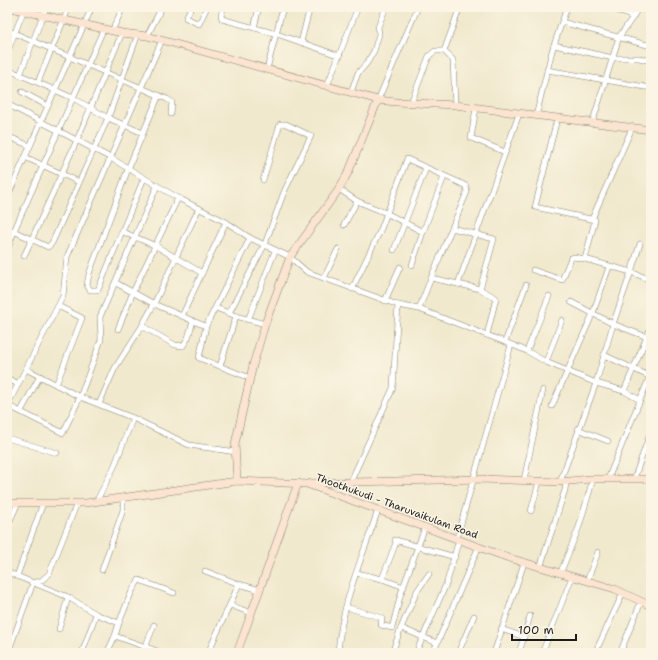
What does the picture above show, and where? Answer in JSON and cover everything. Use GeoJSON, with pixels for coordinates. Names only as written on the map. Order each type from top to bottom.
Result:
{"type":"FeatureCollection","features":[{"type":"Feature","properties":{"kind":"street"},"geometry":{"type":"LineString","coordinates":[[7,7],[25,9],[43,15],[112,31],[148,36],[378,100],[455,105],[592,124],[651,130]]}},
{"type":"Feature","properties":{"kind":"street"},"geometry":{"type":"LineString","coordinates":[[20,75],[46,7]]}},
{"type":"Feature","properties":{"kind":"street"},"geometry":{"type":"LineString","coordinates":[[38,82],[69,7]]}},
{"type":"Feature","properties":{"kind":"street"},"geometry":{"type":"LineString","coordinates":[[7,198],[92,7]]}},
{"type":"Feature","properties":{"kind":"street"},"geometry":{"type":"LineString","coordinates":[[112,31],[123,7]]}},
{"type":"Feature","properties":{"kind":"street"},"geometry":{"type":"LineString","coordinates":[[148,36],[162,7]]}},
{"type":"Feature","properties":{"kind":"street"},"geometry":{"type":"LineString","coordinates":[[190,7],[186,18],[199,24],[207,7]]}},
{"type":"Feature","properties":{"kind":"street"},"geometry":{"type":"LineString","coordinates":[[224,7],[221,15],[222,19],[277,34],[340,56]]}},
{"type":"Feature","properties":{"kind":"street"},"geometry":{"type":"LineString","coordinates":[[254,28],[259,7]]}},
{"type":"Feature","properties":{"kind":"street"},"geometry":{"type":"LineString","coordinates":[[267,69],[283,7]]}},
{"type":"Feature","properties":{"kind":"street"},"geometry":{"type":"LineString","coordinates":[[301,42],[310,7]]}},
{"type":"Feature","properties":{"kind":"street"},"geometry":{"type":"LineString","coordinates":[[327,86],[358,7]]}},
{"type":"Feature","properties":{"kind":"street"},"geometry":{"type":"LineString","coordinates":[[351,92],[358,73],[367,63],[374,51],[379,34],[378,27],[386,7]]}},
{"type":"Feature","properties":{"kind":"street"},"geometry":{"type":"LineString","coordinates":[[237,481],[235,444],[250,378],[265,324],[290,258],[339,189],[349,171],[418,7]]}},
{"type":"Feature","properties":{"kind":"street"},"geometry":{"type":"LineString","coordinates":[[444,51],[460,7]]}},
{"type":"Feature","properties":{"kind":"street"},"geometry":{"type":"LineString","coordinates":[[536,116],[554,45],[568,7]]}},
{"type":"Feature","properties":{"kind":"street"},"geometry":{"type":"LineString","coordinates":[[608,7],[632,17]]}},
{"type":"Feature","properties":{"kind":"street"},"geometry":{"type":"LineString","coordinates":[[592,124],[620,37],[638,8],[651,12]]}},
{"type":"Feature","properties":{"kind":"street"},"geometry":{"type":"LineString","coordinates":[[7,53],[25,9]]}},
{"type":"Feature","properties":{"kind":"street"},"geometry":{"type":"LineString","coordinates":[[562,22],[651,46]]}},
{"type":"Feature","properties":{"kind":"street"},"geometry":{"type":"LineString","coordinates":[[7,252],[14,231],[42,166],[104,28]]}},
{"type":"Feature","properties":{"kind":"street"},"geometry":{"type":"LineString","coordinates":[[7,30],[88,64],[123,81],[159,95],[172,102],[171,114]]}},
{"type":"Feature","properties":{"kind":"street"},"geometry":{"type":"LineString","coordinates":[[24,256],[77,140],[122,33]]}},
{"type":"Feature","properties":{"kind":"street"},"geometry":{"type":"LineString","coordinates":[[7,228],[31,240],[48,246],[52,243],[78,182],[108,118],[123,81],[138,34]]}},
{"type":"Feature","properties":{"kind":"street"},"geometry":{"type":"LineString","coordinates":[[157,186],[100,317],[101,340],[80,397],[63,433],[21,411],[7,406],[63,296],[67,257],[162,40]]}},
{"type":"Feature","properties":{"kind":"street"},"geometry":{"type":"LineString","coordinates":[[554,45],[613,58],[639,58],[651,61]]}},
{"type":"Feature","properties":{"kind":"street"},"geometry":{"type":"LineString","coordinates":[[411,103],[429,56],[435,51],[444,51],[453,60],[455,105]]}},
{"type":"Feature","properties":{"kind":"street"},"geometry":{"type":"LineString","coordinates":[[7,69],[73,98],[108,118],[143,133]]}},
{"type":"Feature","properties":{"kind":"street"},"geometry":{"type":"LineString","coordinates":[[548,70],[606,82],[651,88]]}},
{"type":"Feature","properties":{"kind":"street"},"geometry":{"type":"LineString","coordinates":[[22,92],[48,106]]}},
{"type":"Feature","properties":{"kind":"street"},"geometry":{"type":"LineString","coordinates":[[144,178],[98,290],[90,290],[87,285],[90,274],[128,168],[159,95]]}},
{"type":"Feature","properties":{"kind":"street"},"geometry":{"type":"LineString","coordinates":[[7,104],[110,158],[178,198],[226,222],[250,238],[265,244],[275,251],[290,258],[307,272],[398,305],[419,309],[487,335],[527,351],[546,362],[596,383],[624,391],[640,400]]}},
{"type":"Feature","properties":{"kind":"street"},"geometry":{"type":"LineString","coordinates":[[476,108],[471,138],[505,152]]}},
{"type":"Feature","properties":{"kind":"street"},"geometry":{"type":"LineString","coordinates":[[458,284],[519,114]]}},
{"type":"Feature","properties":{"kind":"street"},"geometry":{"type":"LineString","coordinates":[[557,119],[535,207],[596,220],[585,259]]}},
{"type":"Feature","properties":{"kind":"street"},"geometry":{"type":"LineString","coordinates":[[229,313],[265,244],[284,192],[311,136],[286,124],[280,124],[263,180]]}},
{"type":"Feature","properties":{"kind":"street"},"geometry":{"type":"LineString","coordinates":[[592,220],[632,128]]}},
{"type":"Feature","properties":{"kind":"street"},"geometry":{"type":"LineString","coordinates":[[7,136],[30,146]]}},
{"type":"Feature","properties":{"kind":"street"},"geometry":{"type":"LineString","coordinates":[[25,157],[78,182]]}},
{"type":"Feature","properties":{"kind":"street"},"geometry":{"type":"LineString","coordinates":[[352,288],[386,213],[407,160],[466,186],[467,192],[419,309]]}},
{"type":"Feature","properties":{"kind":"street"},"geometry":{"type":"LineString","coordinates":[[394,250],[426,168]]}},
{"type":"Feature","properties":{"kind":"street"},"geometry":{"type":"LineString","coordinates":[[412,265],[444,177]]}},
{"type":"Feature","properties":{"kind":"street"},"geometry":{"type":"LineString","coordinates":[[339,189],[357,201],[386,213],[423,232]]}},
{"type":"Feature","properties":{"kind":"street"},"geometry":{"type":"LineString","coordinates":[[118,329],[133,292],[178,198]]}},
{"type":"Feature","properties":{"kind":"street"},"geometry":{"type":"LineString","coordinates":[[344,225],[357,201]]}},
{"type":"Feature","properties":{"kind":"street"},"geometry":{"type":"LineString","coordinates":[[99,404],[115,368],[142,326],[154,304],[199,208]]}},
{"type":"Feature","properties":{"kind":"street"},"geometry":{"type":"LineString","coordinates":[[182,316],[226,222]]}},
{"type":"Feature","properties":{"kind":"street"},"geometry":{"type":"LineString","coordinates":[[452,228],[494,239],[480,289]]}},
{"type":"Feature","properties":{"kind":"street"},"geometry":{"type":"LineString","coordinates":[[123,232],[136,236],[156,246],[202,273]]}},
{"type":"Feature","properties":{"kind":"street"},"geometry":{"type":"LineString","coordinates":[[250,238],[206,326],[199,358],[250,378]]}},
{"type":"Feature","properties":{"kind":"street"},"geometry":{"type":"LineString","coordinates":[[540,568],[563,497],[563,482],[578,429],[596,383],[613,324],[640,244]]}},
{"type":"Feature","properties":{"kind":"street"},"geometry":{"type":"LineString","coordinates":[[324,278],[338,249]]}},
{"type":"Feature","properties":{"kind":"street"},"geometry":{"type":"LineString","coordinates":[[248,320],[275,251]]}},
{"type":"Feature","properties":{"kind":"street"},"geometry":{"type":"LineString","coordinates":[[533,270],[562,280],[571,258],[574,257],[631,272],[651,280]]}},
{"type":"Feature","properties":{"kind":"street"},"geometry":{"type":"LineString","coordinates":[[386,301],[400,267]]}},
{"type":"Feature","properties":{"kind":"street"},"geometry":{"type":"LineString","coordinates":[[552,406],[593,313],[609,267]]}},
{"type":"Feature","properties":{"kind":"street"},"geometry":{"type":"LineString","coordinates":[[431,278],[480,289],[496,298],[487,335]]}},
{"type":"Feature","properties":{"kind":"street"},"geometry":{"type":"LineString","coordinates":[[116,283],[154,304],[206,326]]}},
{"type":"Feature","properties":{"kind":"street"},"geometry":{"type":"LineString","coordinates":[[505,342],[526,285]]}},
{"type":"Feature","properties":{"kind":"street"},"geometry":{"type":"LineString","coordinates":[[527,351],[549,296]]}},
{"type":"Feature","properties":{"kind":"street"},"geometry":{"type":"LineString","coordinates":[[571,302],[613,324],[647,337]]}},
{"type":"Feature","properties":{"kind":"street"},"geometry":{"type":"LineString","coordinates":[[350,483],[393,388],[398,305]]}},
{"type":"Feature","properties":{"kind":"street"},"geometry":{"type":"LineString","coordinates":[[56,385],[82,318],[58,306]]}},
{"type":"Feature","properties":{"kind":"street"},"geometry":{"type":"LineString","coordinates":[[216,308],[248,320],[265,324]]}},
{"type":"Feature","properties":{"kind":"street"},"geometry":{"type":"LineString","coordinates":[[220,366],[236,316]]}},
{"type":"Feature","properties":{"kind":"street"},"geometry":{"type":"LineString","coordinates":[[546,362],[562,320]]}},
{"type":"Feature","properties":{"kind":"street"},"geometry":{"type":"LineString","coordinates":[[142,326],[175,345],[183,346],[188,338],[193,321]]}},
{"type":"Feature","properties":{"kind":"street"},"geometry":{"type":"LineString","coordinates":[[624,391],[651,327]]}},
{"type":"Feature","properties":{"kind":"street"},"geometry":{"type":"LineString","coordinates":[[416,653],[447,582],[455,557],[458,539],[511,345]]}},
{"type":"Feature","properties":{"kind":"street"},"geometry":{"type":"LineString","coordinates":[[604,355],[651,376],[608,479]]}},
{"type":"Feature","properties":{"kind":"street"},"geometry":{"type":"LineString","coordinates":[[26,369],[80,397],[133,418],[189,445],[236,452]]}},
{"type":"Feature","properties":{"kind":"street"},"geometry":{"type":"LineString","coordinates":[[21,411],[40,376]]}},
{"type":"Feature","properties":{"kind":"street"},"geometry":{"type":"LineString","coordinates":[[7,378],[18,384]]}},
{"type":"Feature","properties":{"kind":"street"},"geometry":{"type":"LineString","coordinates":[[524,480],[543,390]]}},
{"type":"Feature","properties":{"kind":"street"},"geometry":{"type":"LineString","coordinates":[[96,502],[114,467],[133,418]]}},
{"type":"Feature","properties":{"kind":"street"},"geometry":{"type":"LineString","coordinates":[[578,429],[608,441]]}},
{"type":"Feature","properties":{"kind":"street"},"geometry":{"type":"LineString","coordinates":[[634,479],[651,431]]}},
{"type":"Feature","properties":{"kind":"street"},"geometry":{"type":"LineString","coordinates":[[7,438],[58,453]]}},
{"type":"Feature","properties":{"kind":"street"},"geometry":{"type":"LineString","coordinates":[[307,484],[474,480],[563,482],[593,479],[651,479]]}},
{"type":"Feature","properties":{"kind":"street"},"geometry":{"type":"LineString","coordinates":[[560,574],[579,527],[593,479]]}},
{"type":"Feature","properties":{"kind":"street","name":"Thoothukudi - Tharuvaikulam Road"},"geometry":{"type":"LineString","coordinates":[[7,503],[96,502],[237,481],[307,484],[524,563],[623,593],[651,606]]}},
{"type":"Feature","properties":{"kind":"street"},"geometry":{"type":"LineString","coordinates":[[531,511],[539,482]]}},
{"type":"Feature","properties":{"kind":"street"},"geometry":{"type":"LineString","coordinates":[[237,653],[298,483]]}},
{"type":"Feature","properties":{"kind":"street"},"geometry":{"type":"LineString","coordinates":[[102,570],[123,510],[123,498]]}},
{"type":"Feature","properties":{"kind":"street"},"geometry":{"type":"LineString","coordinates":[[7,527],[18,503]]}},
{"type":"Feature","properties":{"kind":"street"},"geometry":{"type":"LineString","coordinates":[[18,576],[43,503]]}},
{"type":"Feature","properties":{"kind":"street"},"geometry":{"type":"LineString","coordinates":[[33,583],[42,580],[50,574],[77,503]]}},
{"type":"Feature","properties":{"kind":"street"},"geometry":{"type":"LineString","coordinates":[[338,653],[346,606],[378,510]]}},
{"type":"Feature","properties":{"kind":"street"},"geometry":{"type":"LineString","coordinates":[[346,606],[382,618],[381,625],[392,628],[404,587],[425,527]]}},
{"type":"Feature","properties":{"kind":"street"},"geometry":{"type":"LineString","coordinates":[[382,579],[395,540],[455,557]]}},
{"type":"Feature","properties":{"kind":"street"},"geometry":{"type":"LineString","coordinates":[[433,653],[479,546]]}},
{"type":"Feature","properties":{"kind":"street"},"geometry":{"type":"LineString","coordinates":[[587,581],[598,552]]}},
{"type":"Feature","properties":{"kind":"street"},"geometry":{"type":"LineString","coordinates":[[494,653],[501,628],[524,563]]}},
{"type":"Feature","properties":{"kind":"street"},"geometry":{"type":"LineString","coordinates":[[205,571],[260,590]]}},
{"type":"Feature","properties":{"kind":"street"},"geometry":{"type":"LineString","coordinates":[[7,572],[68,597],[96,614],[119,623]]}},
{"type":"Feature","properties":{"kind":"street"},"geometry":{"type":"LineString","coordinates":[[357,573],[382,579],[404,587]]}},
{"type":"Feature","properties":{"kind":"street"},"geometry":{"type":"LineString","coordinates":[[392,653],[417,591],[429,574]]}},
{"type":"Feature","properties":{"kind":"street"},"geometry":{"type":"LineString","coordinates":[[542,653],[572,577]]}},
{"type":"Feature","properties":{"kind":"street"},"geometry":{"type":"LineString","coordinates":[[107,653],[132,591],[139,580],[174,593]]}},
{"type":"Feature","properties":{"kind":"street"},"geometry":{"type":"LineString","coordinates":[[8,653],[33,583]]}},
{"type":"Feature","properties":{"kind":"street"},"geometry":{"type":"LineString","coordinates":[[208,653],[239,584]]}},
{"type":"Feature","properties":{"kind":"street"},"geometry":{"type":"LineString","coordinates":[[594,653],[623,593]]}},
{"type":"Feature","properties":{"kind":"street"},"geometry":{"type":"LineString","coordinates":[[59,629],[68,597]]}},
{"type":"Feature","properties":{"kind":"street"},"geometry":{"type":"LineString","coordinates":[[620,653],[641,602]]}},
{"type":"Feature","properties":{"kind":"street"},"geometry":{"type":"LineString","coordinates":[[230,605],[252,613]]}},
{"type":"Feature","properties":{"kind":"street"},"geometry":{"type":"LineString","coordinates":[[82,653],[96,614]]}},
{"type":"Feature","properties":{"kind":"street"},"geometry":{"type":"LineString","coordinates":[[458,653],[474,616]]}},
{"type":"Feature","properties":{"kind":"street"},"geometry":{"type":"LineString","coordinates":[[519,653],[530,616]]}},
{"type":"Feature","properties":{"kind":"street"},"geometry":{"type":"LineString","coordinates":[[143,653],[154,625]]}},
{"type":"Feature","properties":{"kind":"street"},"geometry":{"type":"LineString","coordinates":[[401,628],[437,643]]}},
{"type":"Feature","properties":{"kind":"street"},"geometry":{"type":"LineString","coordinates":[[501,628],[524,636]]}},
{"type":"Feature","properties":{"kind":"street"},"geometry":{"type":"LineString","coordinates":[[115,636],[163,653]]}}]}
